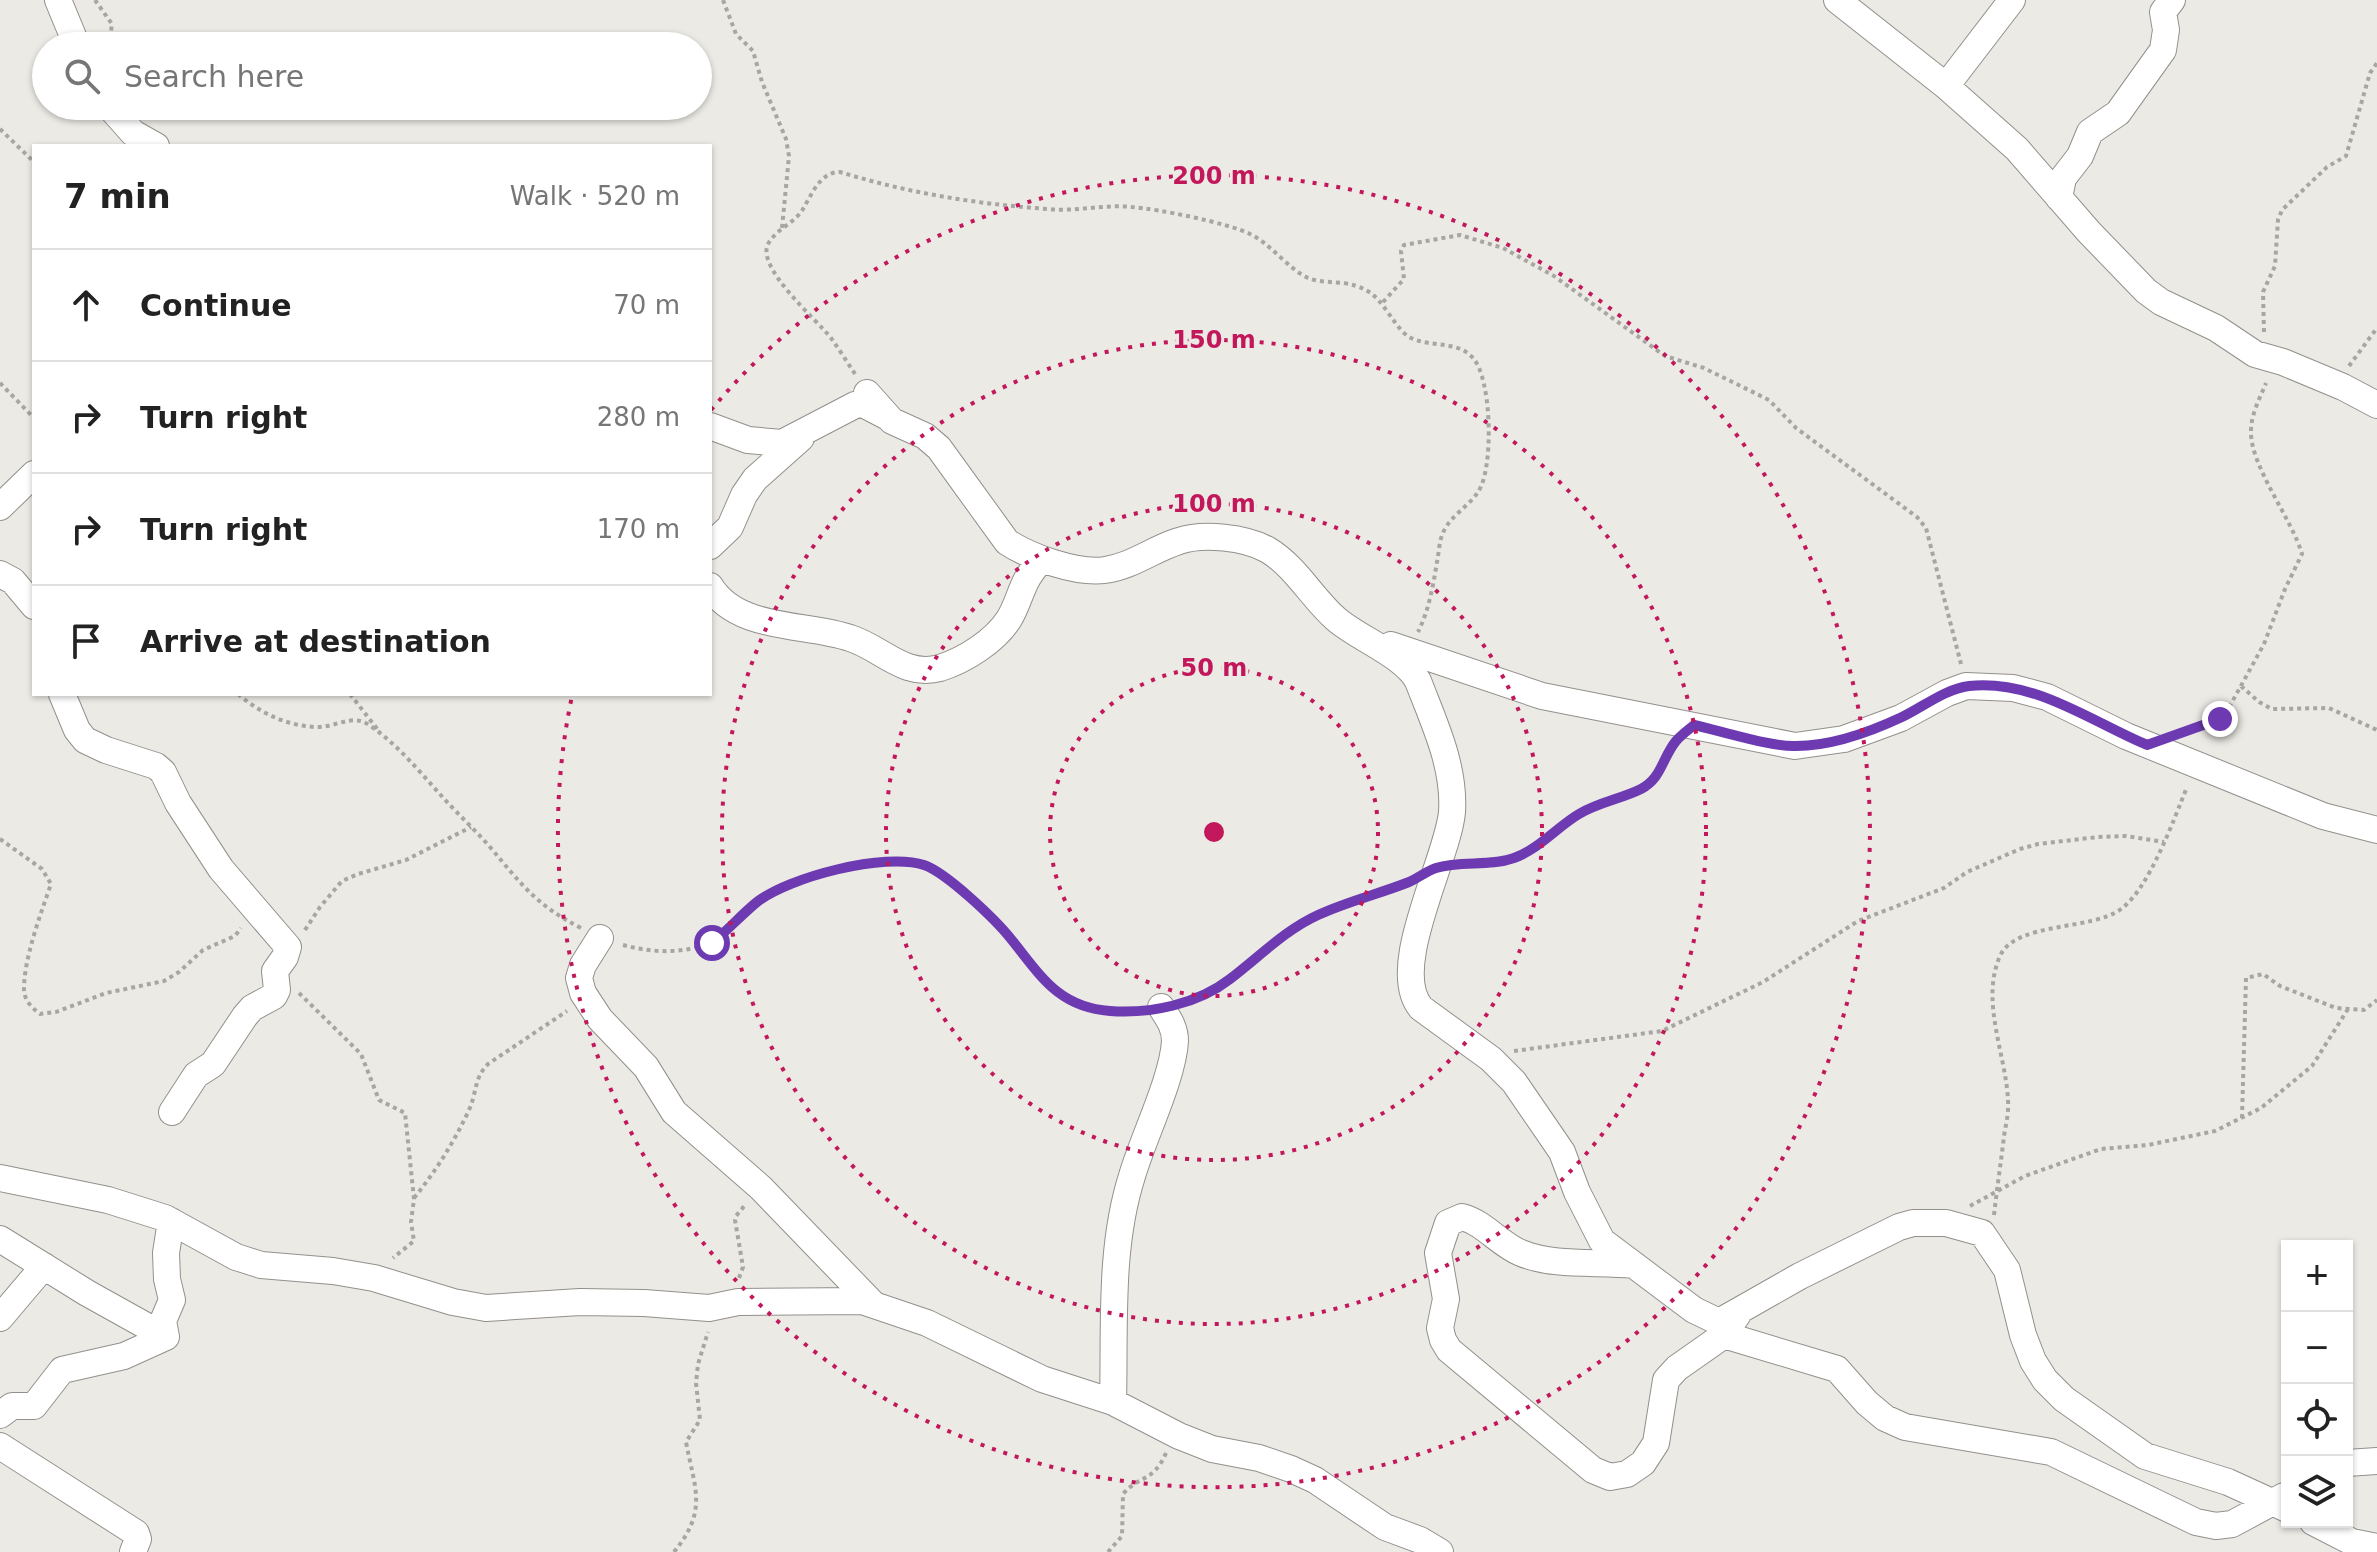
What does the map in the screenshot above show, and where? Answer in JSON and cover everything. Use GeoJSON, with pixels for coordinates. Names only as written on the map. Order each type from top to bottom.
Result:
{"type":"FeatureCollection","features":[{"type":"Feature","properties":{"kind":"street"},"geometry":{"type":"LineString","coordinates":[[58,0],[71,32]]}},
{"type":"Feature","properties":{"kind":"street"},"geometry":{"type":"LineString","coordinates":[[1837,0],[1946,86],[2017,149],[2146,291],[2261,356],[2336,384],[2377,405]]}},
{"type":"Feature","properties":{"kind":"street"},"geometry":{"type":"LineString","coordinates":[[1946,86],[2012,0]]}},
{"type":"Feature","properties":{"kind":"street"},"geometry":{"type":"LineString","coordinates":[[2059,198],[2063,178],[2080,156],[2090,132],[2118,113],[2158,60],[2166,38],[2163,12],[2172,0]]}},
{"type":"Feature","properties":{"kind":"street"},"geometry":{"type":"LineString","coordinates":[[121,120],[133,133],[152,144]]}},
{"type":"Feature","properties":{"kind":"street"},"geometry":{"type":"LineString","coordinates":[[867,393],[886,416]]}},
{"type":"Feature","properties":{"kind":"street"},"geometry":{"type":"LineString","coordinates":[[712,427],[748,440],[782,443],[855,405],[863,404],[934,442],[1007,542],[1041,559],[1102,570],[1138,561],[1188,539],[1247,542],[1267,549],[1324,608],[1357,636],[1410,669],[1418,681],[1451,772],[1452,814],[1416,943],[1411,986],[1414,999],[1421,1008],[1484,1054],[1514,1082],[1562,1152],[1577,1192],[1602,1241],[1710,1320],[1731,1324],[1837,1369],[1867,1403],[1885,1418],[1905,1427],[2051,1452],[2196,1522],[2216,1526],[2232,1524],[2281,1503]]}},
{"type":"Feature","properties":{"kind":"street"},"geometry":{"type":"LineString","coordinates":[[712,544],[730,527],[755,479],[812,427]]}},
{"type":"Feature","properties":{"kind":"street"},"geometry":{"type":"LineString","coordinates":[[0,507],[32,476]]}},
{"type":"Feature","properties":{"kind":"street"},"geometry":{"type":"LineString","coordinates":[[712,588],[726,604],[740,612],[759,619],[850,638],[916,671],[940,668],[991,640],[1011,616],[1026,580],[1041,559]]}},
{"type":"Feature","properties":{"kind":"street"},"geometry":{"type":"LineString","coordinates":[[0,574],[13,581],[32,604]]}},
{"type":"Feature","properties":{"kind":"street"},"geometry":{"type":"LineString","coordinates":[[1357,636],[1542,696],[1795,746],[1844,739],[1901,718],[1966,686],[2013,688],[2047,697],[2147,745],[2323,816],[2377,830]]}},
{"type":"Feature","properties":{"kind":"street"},"geometry":{"type":"LineString","coordinates":[[63,696],[77,730],[85,740],[156,766],[163,772],[178,803],[221,869],[288,947],[275,973],[277,990],[274,996],[252,1008],[213,1064],[196,1075],[172,1112]]}},
{"type":"Feature","properties":{"kind":"street"},"geometry":{"type":"LineString","coordinates":[[600,938],[583,965],[579,978],[586,998],[600,1019],[646,1067],[674,1112],[761,1188],[874,1305]]}},
{"type":"Feature","properties":{"kind":"street"},"geometry":{"type":"LineString","coordinates":[[1113,1402],[1116,1252],[1131,1178],[1168,1073],[1175,1040],[1172,1024],[1161,1007]]}},
{"type":"Feature","properties":{"kind":"street"},"geometry":{"type":"LineString","coordinates":[[0,1178],[108,1200],[171,1221],[236,1257],[261,1265],[333,1271],[397,1284],[453,1302],[486,1308],[619,1302],[717,1307],[738,1302],[862,1301],[927,1323],[1042,1379],[1113,1402],[1174,1434],[1212,1449],[1259,1458],[1291,1469],[1315,1480],[1385,1527],[1420,1540],[1440,1552]]}},
{"type":"Feature","properties":{"kind":"street"},"geometry":{"type":"LineString","coordinates":[[1637,1266],[1550,1260],[1521,1253],[1498,1240],[1476,1221],[1462,1217],[1448,1223],[1438,1253],[1446,1299],[1440,1328],[1443,1340],[1449,1350],[1593,1470],[1610,1477],[1627,1474],[1643,1463],[1656,1443],[1666,1380],[1731,1324],[1800,1276],[1879,1236],[1913,1223],[1946,1223],[1982,1233],[1995,1250],[2007,1270],[2023,1335],[2033,1361],[2045,1380],[2064,1399],[2145,1456],[2281,1501]]}},
{"type":"Feature","properties":{"kind":"street"},"geometry":{"type":"LineString","coordinates":[[166,1337],[163,1321],[172,1300],[166,1253],[171,1221]]}},
{"type":"Feature","properties":{"kind":"street"},"geometry":{"type":"LineString","coordinates":[[0,1239],[166,1337]]}},
{"type":"Feature","properties":{"kind":"street"},"geometry":{"type":"LineString","coordinates":[[0,1318],[44,1266]]}},
{"type":"Feature","properties":{"kind":"street"},"geometry":{"type":"LineString","coordinates":[[0,1415],[12,1406],[34,1406],[66,1368],[124,1356],[166,1337]]}},
{"type":"Feature","properties":{"kind":"street"},"geometry":{"type":"LineString","coordinates":[[0,1446],[136,1533],[138,1539],[133,1552]]}},
{"type":"Feature","properties":{"kind":"street"},"geometry":{"type":"LineString","coordinates":[[2353,1463],[2377,1461]]}},
{"type":"Feature","properties":{"kind":"street"},"geometry":{"type":"LineString","coordinates":[[2325,1528],[2352,1542],[2377,1547]]}},
{"type":"Feature","properties":{"kind":"path"},"geometry":{"type":"LineString","coordinates":[[95,0],[112,24],[111,32]]}},
{"type":"Feature","properties":{"kind":"path"},"geometry":{"type":"LineString","coordinates":[[723,0],[736,34],[753,51],[762,82],[786,139],[789,156],[782,230]]}},
{"type":"Feature","properties":{"kind":"path"},"geometry":{"type":"LineString","coordinates":[[2147,745],[2220,719],[2264,644],[2302,554],[2273,494],[2250,434],[2252,418],[2267,381],[2261,356],[2265,325],[2263,292],[2277,257],[2278,220],[2286,206],[2319,174],[2346,156],[2370,73],[2377,63]]}},
{"type":"Feature","properties":{"kind":"path"},"geometry":{"type":"LineString","coordinates":[[0,129],[32,160]]}},
{"type":"Feature","properties":{"kind":"path"},"geometry":{"type":"LineString","coordinates":[[867,393],[830,337],[787,293],[767,255],[766,247],[800,214],[822,178],[835,172],[910,192],[1021,207],[1052,210],[1132,207],[1252,234],[1309,279],[1354,285],[1383,302],[1404,333],[1427,343],[1450,345],[1468,352],[1481,367],[1487,393],[1487,466],[1484,482],[1443,531],[1426,616],[1410,651]]}},
{"type":"Feature","properties":{"kind":"path"},"geometry":{"type":"LineString","coordinates":[[1383,302],[1404,279],[1401,251],[1404,245],[1460,235],[1503,248],[1554,276],[1665,356],[1704,368],[1769,400],[1796,428],[1917,517],[1926,528],[1966,686]]}},
{"type":"Feature","properties":{"kind":"path"},"geometry":{"type":"LineString","coordinates":[[2336,384],[2377,328]]}},
{"type":"Feature","properties":{"kind":"path"},"geometry":{"type":"LineString","coordinates":[[0,383],[32,416]]}},
{"type":"Feature","properties":{"kind":"path"},"geometry":{"type":"LineString","coordinates":[[2241,686],[2272,709],[2329,708],[2377,730]]}},
{"type":"Feature","properties":{"kind":"path"},"geometry":{"type":"LineString","coordinates":[[240,696],[279,720],[319,728],[355,719],[367,723],[408,759],[516,881],[543,906],[600,938],[657,952],[688,950],[712,943],[757,902],[791,882],[833,869],[907,861],[928,866],[977,904],[1005,931],[1053,990],[1079,1005],[1107,1011],[1161,1007],[1202,996],[1229,980],[1262,951],[1314,916],[1409,882],[1436,868],[1489,863],[1513,858],[1530,850],[1578,814],[1641,789],[1654,780],[1676,742],[1694,725]]}},
{"type":"Feature","properties":{"kind":"path"},"geometry":{"type":"LineString","coordinates":[[352,696],[384,738]]}},
{"type":"Feature","properties":{"kind":"path"},"geometry":{"type":"LineString","coordinates":[[1996,1193],[2009,1103],[1994,1024],[1994,977],[2000,956],[2008,945],[2023,936],[2101,919],[2120,911],[2132,900],[2164,842],[2196,766]]}},
{"type":"Feature","properties":{"kind":"path"},"geometry":{"type":"LineString","coordinates":[[288,947],[312,923],[320,907],[342,881],[406,860],[471,827]]}},
{"type":"Feature","properties":{"kind":"path"},"geometry":{"type":"LineString","coordinates":[[1484,1054],[1662,1031],[1763,982],[1858,921],[1944,888],[1967,872],[2020,849],[2098,837],[2126,836],[2164,842]]}},
{"type":"Feature","properties":{"kind":"path"},"geometry":{"type":"LineString","coordinates":[[0,839],[42,869],[51,884],[34,935],[23,991],[30,1007],[40,1014],[56,1012],[106,993],[164,981],[179,972],[203,950],[235,936],[246,914],[240,890]]}},
{"type":"Feature","properties":{"kind":"path"},"geometry":{"type":"LineString","coordinates":[[275,973],[361,1054],[379,1100],[405,1113],[414,1199],[411,1222],[413,1243],[392,1261],[397,1284]]}},
{"type":"Feature","properties":{"kind":"path"},"geometry":{"type":"LineString","coordinates":[[2242,1118],[2246,978],[2249,975],[2263,974],[2280,986],[2336,1008],[2364,1010],[2377,1000]]}},
{"type":"Feature","properties":{"kind":"path"},"geometry":{"type":"LineString","coordinates":[[414,1199],[436,1172],[464,1121],[474,1099],[479,1074],[488,1064],[586,998]]}},
{"type":"Feature","properties":{"kind":"path"},"geometry":{"type":"LineString","coordinates":[[1936,1223],[2025,1176],[2101,1149],[2148,1145],[2215,1131],[2242,1118],[2261,1108],[2312,1066],[2348,1009]]}},
{"type":"Feature","properties":{"kind":"path"},"geometry":{"type":"LineString","coordinates":[[676,1551],[696,1518],[697,1498],[686,1442],[700,1420],[696,1383],[698,1364],[717,1307],[743,1267],[736,1216],[761,1188]]}},
{"type":"Feature","properties":{"kind":"path"},"geometry":{"type":"LineString","coordinates":[[1108,1552],[1122,1536],[1123,1494],[1149,1478],[1157,1469],[1174,1434]]}},
{"type":"Feature","properties":{"kind":"route"},"geometry":{"type":"LineString","coordinates":[[712,943],[757,902],[791,882],[833,869],[907,861],[928,866],[977,904],[1005,931],[1053,990],[1079,1005],[1107,1011],[1161,1007],[1202,996],[1229,980],[1262,951],[1314,916],[1409,882],[1436,868],[1489,863],[1513,858],[1530,850],[1578,814],[1641,789],[1654,780],[1676,742],[1694,725],[1795,746],[1844,739],[1901,718],[1966,686],[2013,688],[2047,697],[2147,745],[2220,719]]}}]}
